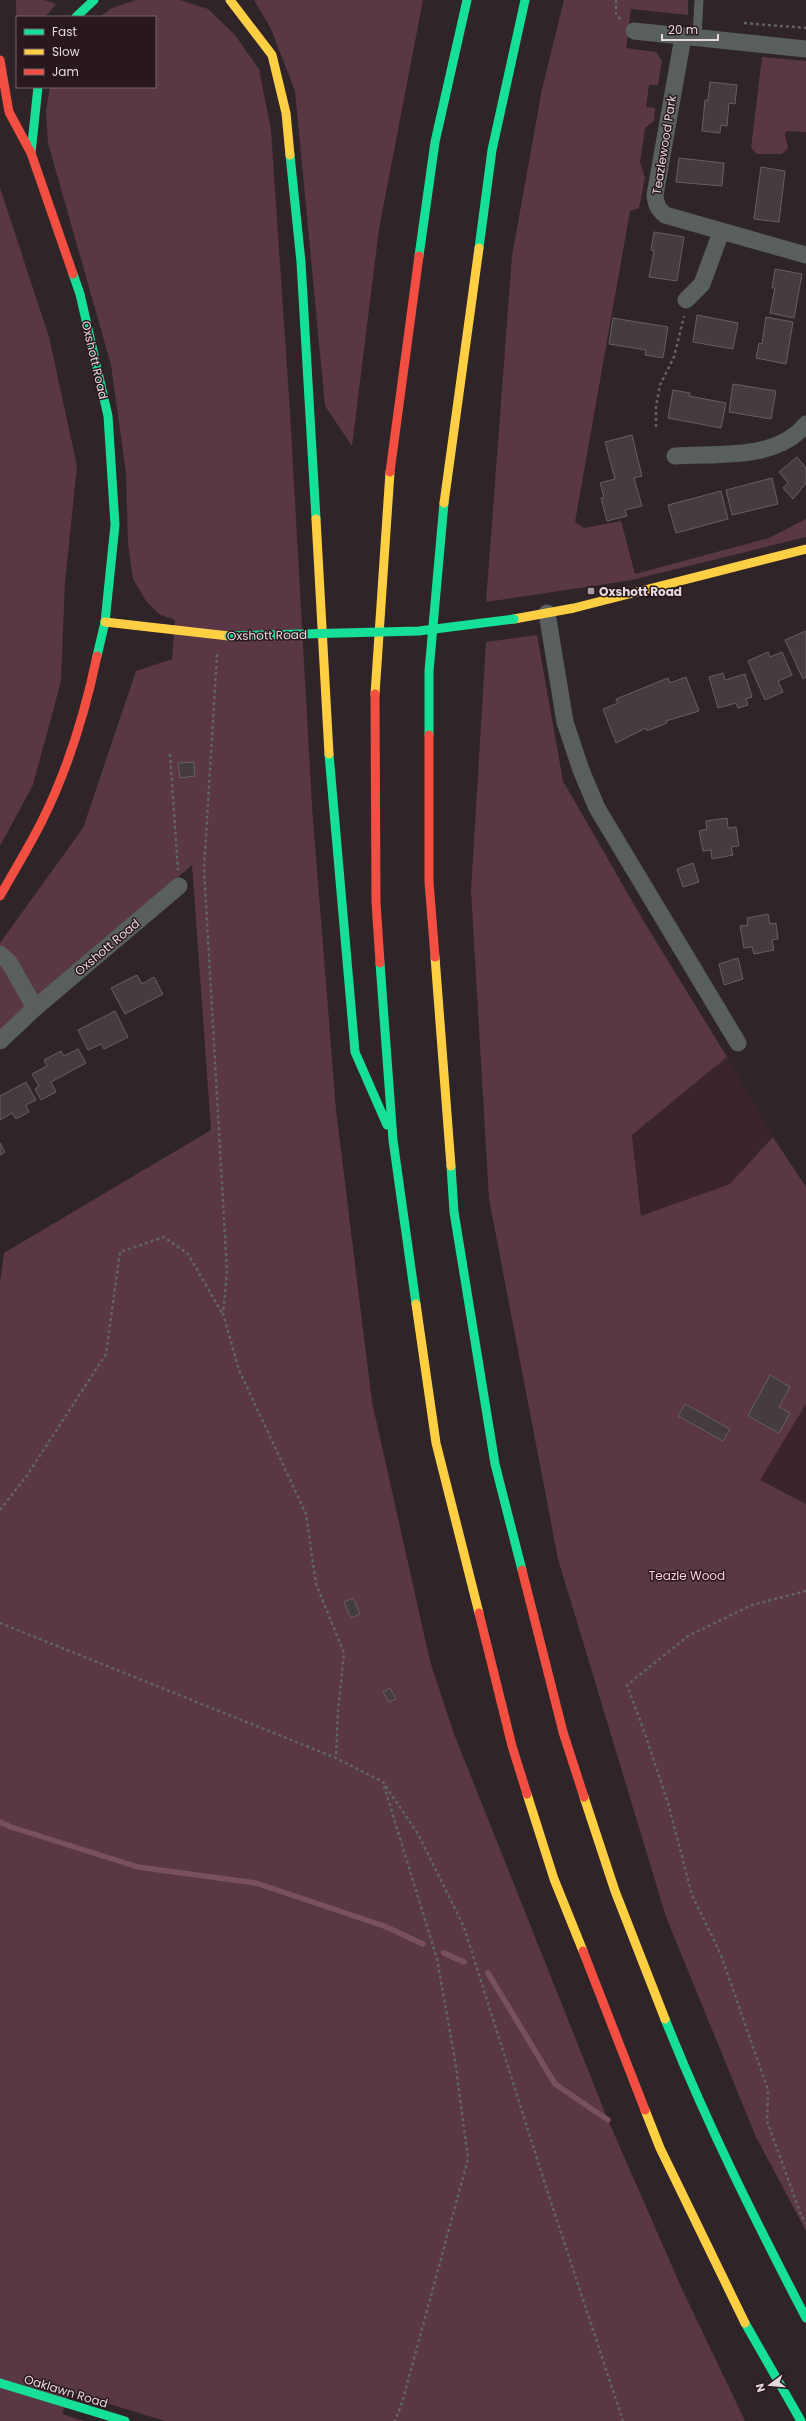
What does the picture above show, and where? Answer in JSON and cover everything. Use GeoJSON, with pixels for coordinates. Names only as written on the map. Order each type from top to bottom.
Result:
{"type":"FeatureCollection","features":[{"type":"Feature","properties":{"kind":"main road"},"geometry":{"type":"LineString","coordinates":[[77,16],[94,0]]}},
{"type":"Feature","properties":{"kind":"main road"},"geometry":{"type":"LineString","coordinates":[[230,0],[272,56],[286,112],[300,262],[328,740],[355,1052],[393,1140]]}},
{"type":"Feature","properties":{"kind":"main road"},"geometry":{"type":"LineString","coordinates":[[467,0],[435,142],[389,478],[375,677],[376,902],[393,1140],[436,1443],[512,1746],[554,1879],[660,2148],[743,2320],[801,2421]]}},
{"type":"Feature","properties":{"kind":"main road"},"geometry":{"type":"LineString","coordinates":[[525,0],[492,150],[445,494],[429,671],[429,882],[454,1212],[496,1464],[563,1732],[615,1891],[679,2054],[754,2218],[806,2318]]}},
{"type":"Feature","properties":{"kind":"main road","name":"Oxshott Road"},"geometry":{"type":"LineString","coordinates":[[0,60],[9,112],[31,153],[80,294],[108,416],[115,525],[105,622],[89,695],[66,765],[42,821],[0,896]]}},
{"type":"Feature","properties":{"kind":"main road","name":"Oxshott Road"},"geometry":{"type":"LineString","coordinates":[[31,153],[38,88]]}},
{"type":"Feature","properties":{"kind":"main road","name":"Oxshott Road"},"geometry":{"type":"LineString","coordinates":[[105,622],[218,636],[360,634],[419,631],[514,619],[547,613],[806,549]]}},
{"type":"Feature","properties":{"kind":"main road","name":"Oaklawn Road"},"geometry":{"type":"LineString","coordinates":[[0,2383],[125,2421]]}},
{"type":"Feature","properties":{"kind":"street"},"geometry":{"type":"LineString","coordinates":[[634,31],[806,49]]}},
{"type":"Feature","properties":{"kind":"street","name":"Teazlewood Park"},"geometry":{"type":"LineString","coordinates":[[690,37],[656,203],[665,215],[806,255]]}},
{"type":"Feature","properties":{"kind":"street"},"geometry":{"type":"LineString","coordinates":[[686,300],[697,291],[704,280],[721,232]]}},
{"type":"Feature","properties":{"kind":"street"},"geometry":{"type":"LineString","coordinates":[[675,456],[763,450],[783,443],[798,433],[806,424]]}},
{"type":"Feature","properties":{"kind":"street"},"geometry":{"type":"LineString","coordinates":[[547,613],[566,722],[581,770],[597,808],[738,1043]]}},
{"type":"Feature","properties":{"kind":"street","name":"Oxshott Road"},"geometry":{"type":"LineString","coordinates":[[0,1041],[34,1008],[179,886]]}},
{"type":"Feature","properties":{"kind":"street"},"geometry":{"type":"LineString","coordinates":[[0,954],[9,962],[34,1008]]}},
{"type":"Feature","properties":{"kind":"lane"},"geometry":{"type":"LineString","coordinates":[[690,37],[698,0]]}},
{"type":"Feature","properties":{"kind":"path"},"geometry":{"type":"LineString","coordinates":[[736,22],[806,28]]}},
{"type":"Feature","properties":{"kind":"path"},"geometry":{"type":"LineString","coordinates":[[656,427],[656,407],[660,385],[676,351],[682,333],[686,300]]}},
{"type":"Feature","properties":{"kind":"path"},"geometry":{"type":"LineString","coordinates":[[218,636],[204,869],[226,1265],[223,1314]]}},
{"type":"Feature","properties":{"kind":"path"},"geometry":{"type":"LineString","coordinates":[[170,754],[179,886]]}},
{"type":"Feature","properties":{"kind":"path"},"geometry":{"type":"LineString","coordinates":[[0,1510],[26,1477],[106,1354],[120,1252],[164,1237],[188,1254],[223,1314],[239,1370],[306,1514],[316,1584],[344,1653],[338,1711],[336,1758]]}},
{"type":"Feature","properties":{"kind":"path"},"geometry":{"type":"LineString","coordinates":[[806,1591],[752,1605],[688,1636],[627,1685],[646,1734],[668,1804],[692,1895],[721,1955],[768,2090],[767,2121],[801,2215],[806,2223]]}},
{"type":"Feature","properties":{"kind":"path"},"geometry":{"type":"LineString","coordinates":[[0,1623],[336,1758],[383,1782],[418,1834],[464,1928],[545,2184],[623,2421]]}},
{"type":"Feature","properties":{"kind":"path"},"geometry":{"type":"LineString","coordinates":[[383,1782],[437,1959],[455,2060],[468,2159],[402,2403],[395,2421]]}},
{"type":"Feature","properties":{"kind":"shaded area"},"geometry":{"type":"Polygon","coordinates":[[[727,1057],[773,1137],[806,1187],[806,1504],[759,1480],[651,1297],[632,1135],[727,1057]]]}},
{"type":"Feature","properties":{"kind":"green space"},"geometry":{"type":"Polygon","coordinates":[[[16,0],[44,0],[56,4],[46,16],[16,16],[16,0]]]}},
{"type":"Feature","properties":{"kind":"green space"},"geometry":{"type":"Polygon","coordinates":[[[136,0],[180,0],[208,9],[234,34],[259,69],[271,130],[290,412],[312,806],[336,1110],[372,1402],[430,1661],[454,1734],[608,2120],[682,2289],[745,2421],[165,2421],[70,2392],[62,2414],[84,2421],[0,2421],[0,1282],[4,1253],[211,1130],[192,865],[0,1036],[0,943],[83,828],[136,671],[172,659],[175,620],[159,614],[146,601],[133,579],[128,544],[126,473],[111,365],[48,143],[46,111],[50,88],[156,88],[156,16],[100,16],[112,8],[136,0]]]}},
{"type":"Feature","properties":{"kind":"green space"},"geometry":{"type":"Polygon","coordinates":[[[254,0],[423,0],[379,229],[352,446],[325,406],[295,91],[271,29],[254,0]]]}},
{"type":"Feature","properties":{"kind":"green space"},"geometry":{"type":"Polygon","coordinates":[[[564,0],[688,0],[688,15],[631,9],[626,48],[656,52],[662,61],[658,85],[649,85],[646,107],[655,108],[654,121],[645,128],[640,162],[645,178],[639,208],[630,211],[575,522],[584,528],[621,521],[635,574],[769,538],[806,519],[806,537],[632,580],[486,602],[512,256],[542,89],[564,0]]]}},
{"type":"Feature","properties":{"kind":"green space"},"geometry":{"type":"Polygon","coordinates":[[[762,57],[806,61],[806,132],[786,131],[785,135],[788,148],[782,154],[757,154],[751,148],[762,57]]]}},
{"type":"Feature","properties":{"kind":"green space"},"geometry":{"type":"Polygon","coordinates":[[[0,188],[49,337],[77,466],[65,582],[61,681],[33,785],[0,846],[0,188]]]}},
{"type":"Feature","properties":{"kind":"green space","name":"Teazle Wood"},"geometry":{"type":"Polygon","coordinates":[[[537,635],[563,781],[643,920],[727,1057],[632,1135],[641,1216],[730,1184],[773,1137],[806,1187],[806,1404],[760,1480],[806,1504],[806,2231],[756,2137],[666,1917],[558,1559],[489,1199],[471,891],[486,642],[537,635]]]}},
{"type":"Feature","properties":{"kind":"building"},"geometry":{"type":"Polygon","coordinates":[[[710,82],[737,85],[735,104],[729,103],[727,126],[721,125],[720,133],[702,131],[705,100],[708,100],[710,82]]]}},
{"type":"Feature","properties":{"kind":"building"},"geometry":{"type":"Polygon","coordinates":[[[679,158],[724,163],[722,186],[676,182],[679,158]]]}},
{"type":"Feature","properties":{"kind":"building"},"geometry":{"type":"Polygon","coordinates":[[[761,167],[785,171],[779,222],[754,219],[761,167]]]}},
{"type":"Feature","properties":{"kind":"building"},"geometry":{"type":"Polygon","coordinates":[[[654,232],[684,237],[677,281],[649,277],[654,251],[651,250],[654,232]]]}},
{"type":"Feature","properties":{"kind":"building"},"geometry":{"type":"Polygon","coordinates":[[[775,269],[802,274],[794,318],[770,313],[775,288],[772,288],[775,269]]]}},
{"type":"Feature","properties":{"kind":"building"},"geometry":{"type":"Polygon","coordinates":[[[697,315],[738,323],[733,349],[693,342],[697,315]]]}},
{"type":"Feature","properties":{"kind":"building"},"geometry":{"type":"Polygon","coordinates":[[[766,317],[793,322],[786,364],[756,358],[759,343],[762,344],[766,317]]]}},
{"type":"Feature","properties":{"kind":"building"},"geometry":{"type":"Polygon","coordinates":[[[613,318],[668,327],[663,358],[645,355],[646,350],[609,344],[613,318]]]}},
{"type":"Feature","properties":{"kind":"building"},"geometry":{"type":"Polygon","coordinates":[[[733,384],[776,391],[771,419],[729,412],[733,384]]]}},
{"type":"Feature","properties":{"kind":"building"},"geometry":{"type":"Polygon","coordinates":[[[673,390],[690,393],[689,396],[726,403],[721,428],[668,418],[673,390]]]}},
{"type":"Feature","properties":{"kind":"building"},"geometry":{"type":"Polygon","coordinates":[[[632,435],[642,476],[634,478],[642,506],[625,510],[627,516],[607,521],[601,498],[604,497],[600,483],[615,479],[605,442],[632,435]]]}},
{"type":"Feature","properties":{"kind":"building"},"geometry":{"type":"Polygon","coordinates":[[[797,457],[806,468],[806,483],[793,499],[783,488],[788,483],[779,472],[797,457]]]}},
{"type":"Feature","properties":{"kind":"building"},"geometry":{"type":"Polygon","coordinates":[[[772,478],[778,504],[732,515],[726,490],[772,478]]]}},
{"type":"Feature","properties":{"kind":"building"},"geometry":{"type":"Polygon","coordinates":[[[721,491],[728,519],[676,533],[668,505],[721,491]]]}},
{"type":"Feature","properties":{"kind":"building"},"geometry":{"type":"Polygon","coordinates":[[[806,631],[806,677],[803,679],[785,640],[806,631]]]}},
{"type":"Feature","properties":{"kind":"building"},"geometry":{"type":"Polygon","coordinates":[[[768,652],[770,657],[782,652],[792,675],[778,681],[783,692],[765,700],[748,661],[768,652]]]}},
{"type":"Feature","properties":{"kind":"building"},"geometry":{"type":"Polygon","coordinates":[[[723,673],[725,680],[745,674],[752,697],[746,699],[748,705],[738,708],[736,703],[718,708],[709,677],[723,673]]]}},
{"type":"Feature","properties":{"kind":"building"},"geometry":{"type":"Polygon","coordinates":[[[686,677],[699,711],[666,721],[667,723],[647,731],[646,728],[616,743],[603,709],[618,703],[616,699],[668,678],[670,683],[686,677]]]}},
{"type":"Feature","properties":{"kind":"building"},"geometry":{"type":"Polygon","coordinates":[[[194,762],[195,776],[180,778],[178,763],[194,762]]]}},
{"type":"Feature","properties":{"kind":"building"},"geometry":{"type":"Polygon","coordinates":[[[727,818],[728,828],[736,827],[739,846],[731,847],[733,855],[712,859],[711,850],[703,851],[699,831],[707,829],[706,821],[727,818]]]}},
{"type":"Feature","properties":{"kind":"building"},"geometry":{"type":"Polygon","coordinates":[[[693,863],[699,882],[683,887],[677,869],[693,863]]]}},
{"type":"Feature","properties":{"kind":"building"},"geometry":{"type":"Polygon","coordinates":[[[768,914],[770,924],[776,923],[778,939],[772,940],[774,950],[754,954],[752,947],[744,948],[740,926],[748,925],[747,918],[768,914]]]}},
{"type":"Feature","properties":{"kind":"building"},"geometry":{"type":"Polygon","coordinates":[[[738,958],[743,979],[724,985],[719,964],[738,958]]]}},
{"type":"Feature","properties":{"kind":"building"},"geometry":{"type":"Polygon","coordinates":[[[137,975],[142,984],[154,977],[163,994],[125,1014],[111,988],[137,975]]]}},
{"type":"Feature","properties":{"kind":"building"},"geometry":{"type":"Polygon","coordinates":[[[115,1011],[128,1037],[104,1049],[101,1044],[88,1050],[78,1030],[115,1011]]]}},
{"type":"Feature","properties":{"kind":"building"},"geometry":{"type":"Polygon","coordinates":[[[78,1049],[86,1063],[51,1082],[56,1092],[41,1100],[35,1089],[39,1086],[32,1074],[47,1066],[44,1060],[61,1051],[64,1056],[78,1049]]]}},
{"type":"Feature","properties":{"kind":"building"},"geometry":{"type":"Polygon","coordinates":[[[26,1082],[36,1100],[26,1105],[29,1112],[16,1119],[12,1113],[0,1120],[0,1096],[26,1082]]]}},
{"type":"Feature","properties":{"kind":"building"},"geometry":{"type":"Polygon","coordinates":[[[0,1143],[5,1152],[0,1155],[0,1143]]]}},
{"type":"Feature","properties":{"kind":"building"},"geometry":{"type":"Polygon","coordinates":[[[770,1375],[790,1387],[779,1407],[790,1413],[779,1433],[748,1416],[770,1375]]]}},
{"type":"Feature","properties":{"kind":"building"},"geometry":{"type":"Polygon","coordinates":[[[685,1404],[730,1429],[723,1441],[678,1416],[685,1404]]]}},
{"type":"Feature","properties":{"kind":"building"},"geometry":{"type":"Polygon","coordinates":[[[353,1598],[360,1614],[351,1618],[344,1602],[353,1598]]]}},
{"type":"Feature","properties":{"kind":"building"},"geometry":{"type":"Polygon","coordinates":[[[390,1688],[396,1699],[389,1702],[383,1692],[390,1688]]]}},
{"type":"Feature","properties":{"kind":"waterway"},"geometry":{"type":"LineString","coordinates":[[0,1822],[11,1827],[138,1867],[256,1883],[384,1926],[423,1944]]}},
{"type":"Feature","properties":{"kind":"waterway"},"geometry":{"type":"LineString","coordinates":[[444,1953],[464,1962]]}},
{"type":"Feature","properties":{"kind":"waterway"},"geometry":{"type":"LineString","coordinates":[[488,1973],[555,2084],[608,2120]]}},
{"type":"Feature","properties":{"kind":"traffic: fast"},"geometry":{"type":"LineString","coordinates":[[77,16],[94,0]]}},
{"type":"Feature","properties":{"kind":"traffic: fast"},"geometry":{"type":"LineString","coordinates":[[419,256],[435,142],[467,0]]}},
{"type":"Feature","properties":{"kind":"traffic: fast"},"geometry":{"type":"LineString","coordinates":[[479,248],[492,150],[525,0]]}},
{"type":"Feature","properties":{"kind":"traffic: fast"},"geometry":{"type":"LineString","coordinates":[[31,153],[38,88]]}},
{"type":"Feature","properties":{"kind":"traffic: fast"},"geometry":{"type":"LineString","coordinates":[[290,155],[301,262],[316,519]]}},
{"type":"Feature","properties":{"kind":"traffic: fast"},"geometry":{"type":"LineString","coordinates":[[73,274],[80,294],[108,416],[115,525],[105,622],[97,656]]}},
{"type":"Feature","properties":{"kind":"traffic: fast"},"geometry":{"type":"LineString","coordinates":[[429,735],[429,671],[444,503]]}},
{"type":"Feature","properties":{"kind":"traffic: fast"},"geometry":{"type":"LineString","coordinates":[[229,636],[419,631],[514,619]]}},
{"type":"Feature","properties":{"kind":"traffic: fast"},"geometry":{"type":"LineString","coordinates":[[329,754],[355,1052],[387,1125]]}},
{"type":"Feature","properties":{"kind":"traffic: fast"},"geometry":{"type":"LineString","coordinates":[[380,963],[393,1140],[416,1304]]}},
{"type":"Feature","properties":{"kind":"traffic: fast"},"geometry":{"type":"LineString","coordinates":[[451,1166],[454,1212],[495,1464],[522,1570]]}},
{"type":"Feature","properties":{"kind":"traffic: fast"},"geometry":{"type":"LineString","coordinates":[[665,2019],[714,2133],[806,2318]]}},
{"type":"Feature","properties":{"kind":"traffic: fast"},"geometry":{"type":"LineString","coordinates":[[745,2323],[801,2421]]}},
{"type":"Feature","properties":{"kind":"traffic: fast"},"geometry":{"type":"LineString","coordinates":[[0,2383],[125,2421]]}},
{"type":"Feature","properties":{"kind":"traffic: slow"},"geometry":{"type":"LineString","coordinates":[[230,0],[272,55],[286,113],[290,155]]}},
{"type":"Feature","properties":{"kind":"traffic: slow"},"geometry":{"type":"LineString","coordinates":[[444,503],[479,248]]}},
{"type":"Feature","properties":{"kind":"traffic: slow"},"geometry":{"type":"LineString","coordinates":[[375,694],[390,472]]}},
{"type":"Feature","properties":{"kind":"traffic: slow"},"geometry":{"type":"LineString","coordinates":[[316,519],[329,754]]}},
{"type":"Feature","properties":{"kind":"traffic: slow"},"geometry":{"type":"LineString","coordinates":[[514,619],[574,608],[806,549]]}},
{"type":"Feature","properties":{"kind":"traffic: slow"},"geometry":{"type":"LineString","coordinates":[[105,622],[229,636]]}},
{"type":"Feature","properties":{"kind":"traffic: slow"},"geometry":{"type":"LineString","coordinates":[[435,957],[451,1166]]}},
{"type":"Feature","properties":{"kind":"traffic: slow"},"geometry":{"type":"LineString","coordinates":[[416,1304],[436,1443],[479,1613]]}},
{"type":"Feature","properties":{"kind":"traffic: slow"},"geometry":{"type":"LineString","coordinates":[[527,1794],[554,1879],[583,1951]]}},
{"type":"Feature","properties":{"kind":"traffic: slow"},"geometry":{"type":"LineString","coordinates":[[584,1797],[615,1891],[665,2019]]}},
{"type":"Feature","properties":{"kind":"traffic: slow"},"geometry":{"type":"LineString","coordinates":[[645,2110],[660,2148],[745,2323]]}},
{"type":"Feature","properties":{"kind":"traffic: jam"},"geometry":{"type":"LineString","coordinates":[[0,60],[9,112],[31,153],[73,274]]}},
{"type":"Feature","properties":{"kind":"traffic: jam"},"geometry":{"type":"LineString","coordinates":[[390,472],[419,256]]}},
{"type":"Feature","properties":{"kind":"traffic: jam"},"geometry":{"type":"LineString","coordinates":[[0,896],[37,831],[60,781],[81,720],[97,656]]}},
{"type":"Feature","properties":{"kind":"traffic: jam"},"geometry":{"type":"LineString","coordinates":[[375,694],[376,902],[380,963]]}},
{"type":"Feature","properties":{"kind":"traffic: jam"},"geometry":{"type":"LineString","coordinates":[[429,735],[429,882],[435,957]]}},
{"type":"Feature","properties":{"kind":"traffic: jam"},"geometry":{"type":"LineString","coordinates":[[522,1570],[563,1732],[584,1797]]}},
{"type":"Feature","properties":{"kind":"traffic: jam"},"geometry":{"type":"LineString","coordinates":[[479,1613],[512,1746],[527,1794]]}},
{"type":"Feature","properties":{"kind":"traffic: jam"},"geometry":{"type":"LineString","coordinates":[[583,1951],[645,2110]]}},
{"type":"Feature","properties":{"kind":"place","name":"Oxshott Road"},"geometry":{"type":"Point","coordinates":[591,591]}}]}
